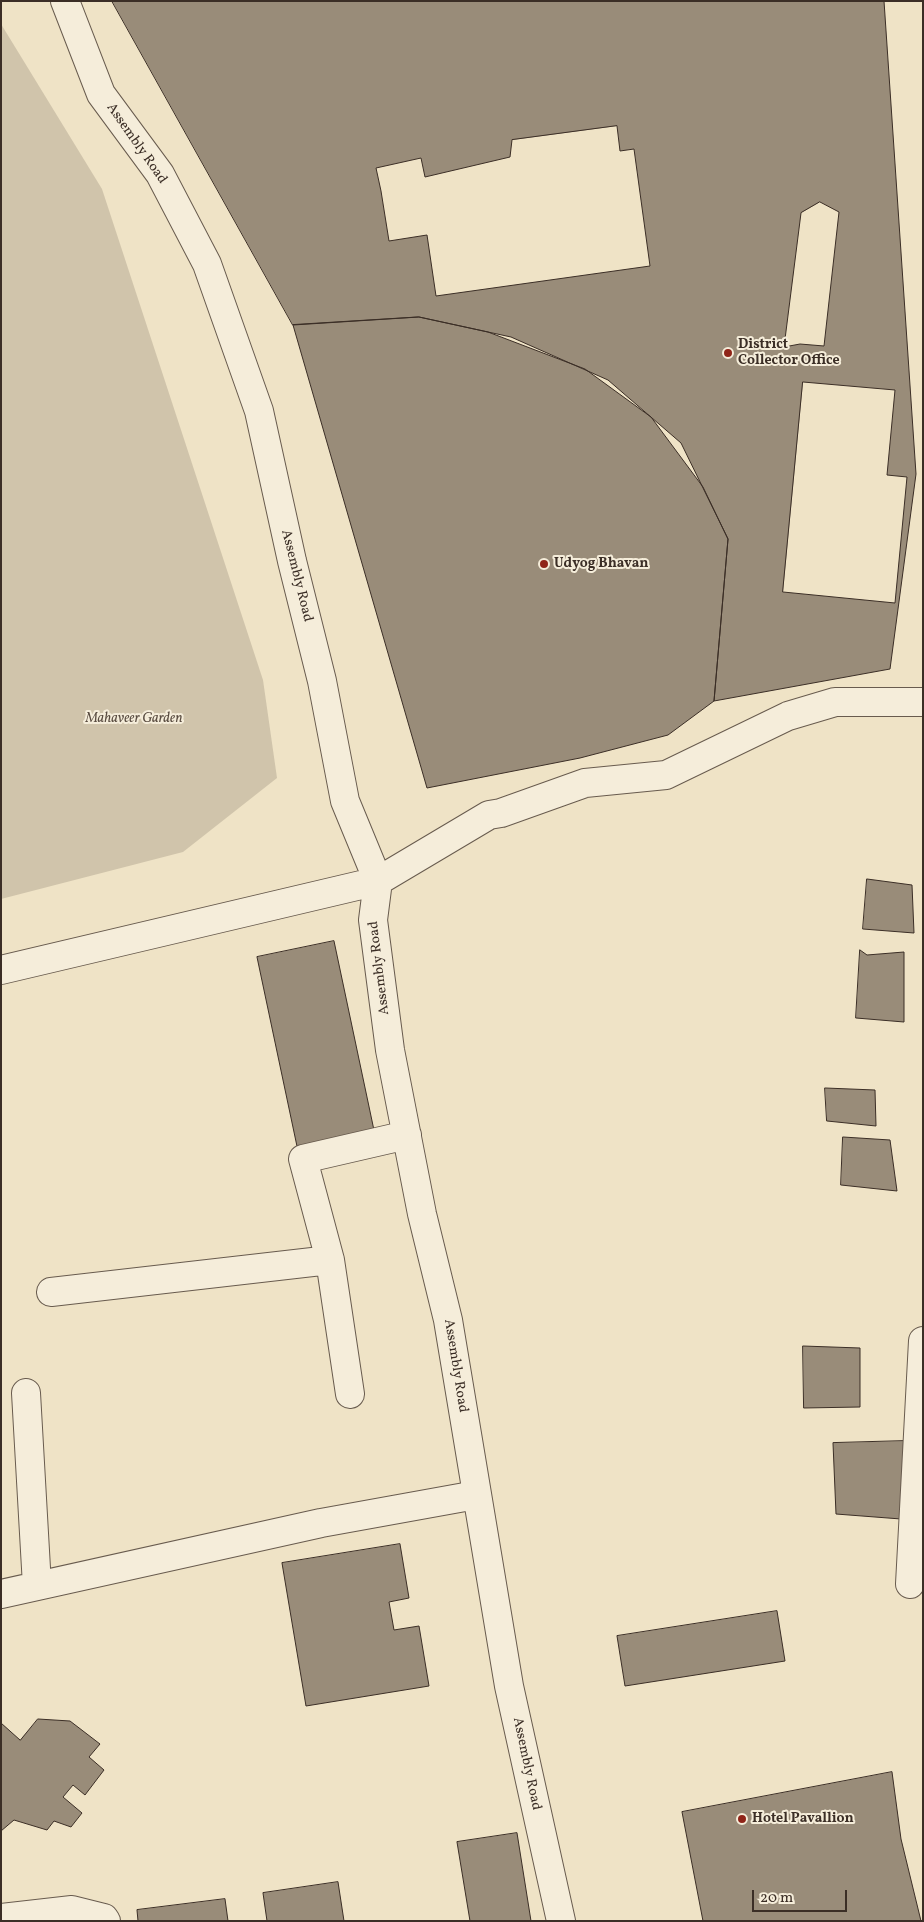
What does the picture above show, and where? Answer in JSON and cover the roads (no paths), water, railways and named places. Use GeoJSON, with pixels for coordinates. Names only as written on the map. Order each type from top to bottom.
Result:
{"type":"FeatureCollection","features":[{"type":"Feature","properties":{"kind":"street","name":"Assembly Road"},"geometry":{"type":"LineString","coordinates":[[65,1],[101,94],[160,174],[207,264],[259,412],[292,561],[322,681],[345,800],[378,881],[373,920],[390,1050],[422,1214],[448,1320],[509,1686],[561,1921]]}},
{"type":"Feature","properties":{"kind":"street"},"geometry":{"type":"LineString","coordinates":[[1,970],[378,881],[489,815],[500,813],[585,782],[666,775],[788,716],[835,702],[923,702]]}},
{"type":"Feature","properties":{"kind":"street"},"geometry":{"type":"LineString","coordinates":[[350,1394],[330,1260],[304,1159],[406,1135]]}},
{"type":"Feature","properties":{"kind":"street"},"geometry":{"type":"LineString","coordinates":[[51,1292],[330,1260]]}},
{"type":"Feature","properties":{"kind":"street"},"geometry":{"type":"LineString","coordinates":[[910,1584],[923,1341]]}},
{"type":"Feature","properties":{"kind":"street"},"geometry":{"type":"LineString","coordinates":[[26,1393],[37,1586]]}},
{"type":"Feature","properties":{"kind":"street"},"geometry":{"type":"LineString","coordinates":[[1,1594],[321,1523],[476,1495]]}},
{"type":"Feature","properties":{"kind":"street"},"geometry":{"type":"LineString","coordinates":[[1,1918],[72,1910],[104,1918],[106,1921]]}},
{"type":"Feature","properties":{"kind":"place","name":"District Collector Office"},"geometry":{"type":"Point","coordinates":[728,353]}},
{"type":"Feature","properties":{"kind":"place","name":"Udyog Bhavan"},"geometry":{"type":"Point","coordinates":[544,564]}},
{"type":"Feature","properties":{"kind":"place","name":"Hotel Pavallion"},"geometry":{"type":"Point","coordinates":[742,1819]}},
{"type":"Feature","properties":{"kind":"park label","name":"Mahaveer Garden"},"geometry":{"type":"Point","coordinates":[134,719]}}]}
